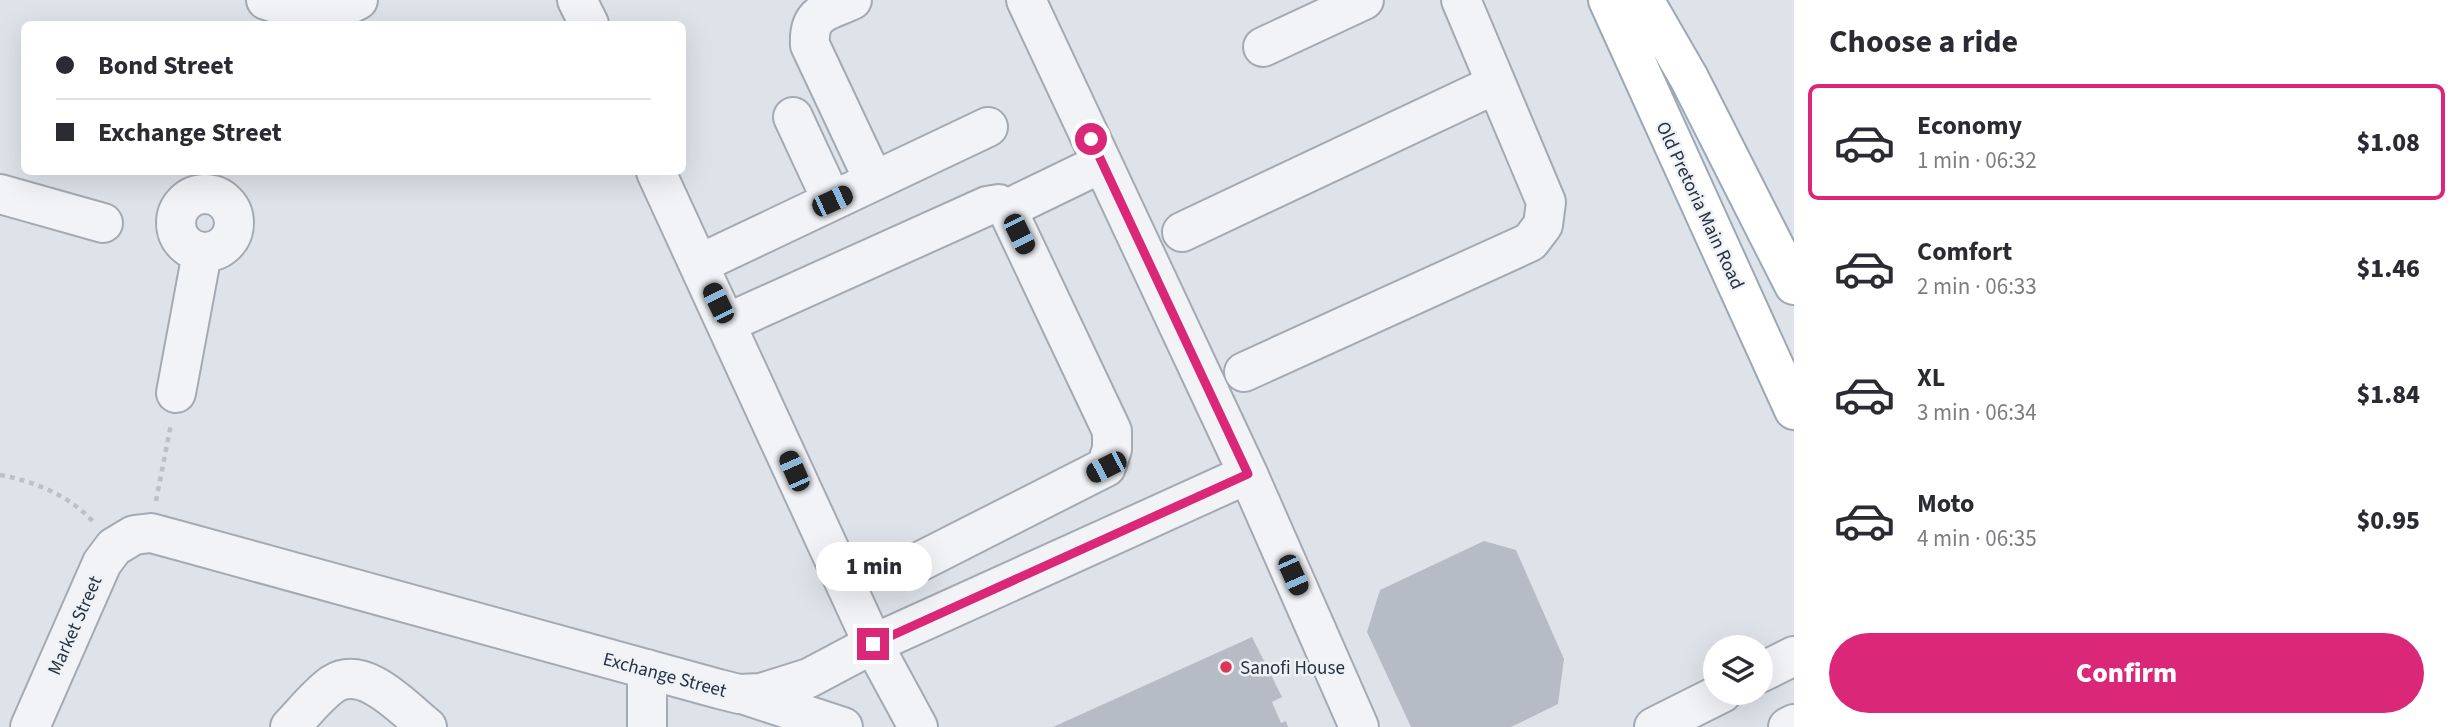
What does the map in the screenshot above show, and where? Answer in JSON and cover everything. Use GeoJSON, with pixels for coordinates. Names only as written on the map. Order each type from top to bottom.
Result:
{"type":"FeatureCollection","features":[{"type":"Feature","properties":{"kind":"main road","name":"Old Pretoria Main Road"},"geometry":{"type":"LineString","coordinates":[[1608,0],[1794,410]]}},
{"type":"Feature","properties":{"kind":"main road"},"geometry":{"type":"LineString","coordinates":[[1644,0],[1689,78],[1794,285]]}},
{"type":"Feature","properties":{"kind":"street"},"geometry":{"type":"LineString","coordinates":[[266,0],[316,21],[358,0]]}},
{"type":"Feature","properties":{"kind":"street"},"geometry":{"type":"LineString","coordinates":[[578,0],[588,21]]}},
{"type":"Feature","properties":{"kind":"street"},"geometry":{"type":"LineString","coordinates":[[852,0],[816,16],[809,30],[810,45],[874,181]]}},
{"type":"Feature","properties":{"kind":"street"},"geometry":{"type":"LineString","coordinates":[[1026,0],[1248,474],[1359,727]]}},
{"type":"Feature","properties":{"kind":"street"},"geometry":{"type":"LineString","coordinates":[[1263,47],[1364,0]]}},
{"type":"Feature","properties":{"kind":"street"},"geometry":{"type":"LineString","coordinates":[[1244,372],[1530,242],[1543,225],[1546,202],[1461,0]]}},
{"type":"Feature","properties":{"kind":"street"},"geometry":{"type":"LineString","coordinates":[[1182,232],[1496,84]]}},
{"type":"Feature","properties":{"kind":"street"},"geometry":{"type":"LineString","coordinates":[[793,117],[832,201]]}},
{"type":"Feature","properties":{"kind":"street"},"geometry":{"type":"LineString","coordinates":[[699,264],[988,127]]}},
{"type":"Feature","properties":{"kind":"street"},"geometry":{"type":"LineString","coordinates":[[1007,209],[1102,163]]}},
{"type":"Feature","properties":{"kind":"street"},"geometry":{"type":"LineString","coordinates":[[657,175],[873,644],[918,727]]}},
{"type":"Feature","properties":{"kind":"street"},"geometry":{"type":"LineString","coordinates":[[176,393],[202,253],[190,249],[180,241],[175,217],[180,205],[190,197],[218,183]]}},
{"type":"Feature","properties":{"kind":"street"},"geometry":{"type":"LineString","coordinates":[[0,194],[103,223]]}},
{"type":"Feature","properties":{"kind":"street"},"geometry":{"type":"LineString","coordinates":[[727,323],[987,206],[999,204],[1007,209],[1112,430],[1112,449],[1106,467],[921,561]]}},
{"type":"Feature","properties":{"kind":"street","name":"Exchange Street"},"geometry":{"type":"LineString","coordinates":[[133,538],[739,694],[761,692],[809,678],[873,644],[1248,474]]}},
{"type":"Feature","properties":{"kind":"street","name":"Market Street"},"geometry":{"type":"LineString","coordinates":[[30,727],[95,575],[133,538]]}},
{"type":"Feature","properties":{"kind":"street"},"geometry":{"type":"LineString","coordinates":[[1773,666],[1794,656]]}},
{"type":"Feature","properties":{"kind":"street"},"geometry":{"type":"LineString","coordinates":[[647,669],[647,727]]}},
{"type":"Feature","properties":{"kind":"street"},"geometry":{"type":"LineString","coordinates":[[290,727],[332,685],[351,680],[370,684],[382,691],[426,727]]}},
{"type":"Feature","properties":{"kind":"street"},"geometry":{"type":"LineString","coordinates":[[739,694],[842,727]]}},
{"type":"Feature","properties":{"kind":"street"},"geometry":{"type":"LineString","coordinates":[[1654,727],[1703,702]]}},
{"type":"Feature","properties":{"kind":"street"},"geometry":{"type":"LineString","coordinates":[[1788,727],[1794,724]]}},
{"type":"Feature","properties":{"kind":"path"},"geometry":{"type":"LineString","coordinates":[[0,475],[20,478],[78,505],[133,538],[176,393]]}},
{"type":"Feature","properties":{"kind":"building"},"geometry":{"type":"Polygon","coordinates":[[[1484,541],[1516,550],[1564,659],[1558,704],[1511,727],[1411,727],[1367,632],[1380,590],[1484,541]]]}},
{"type":"Feature","properties":{"kind":"building","name":"Sanofi House"},"geometry":{"type":"Polygon","coordinates":[[[1252,637],[1282,697],[1272,702],[1281,723],[1286,721],[1288,727],[1053,727],[1252,637]]]}},
{"type":"Feature","properties":{"kind":"place","name":"Sanofi House"},"geometry":{"type":"Point","coordinates":[1226,667]}},
{"type":"Feature","properties":{"kind":"route"},"geometry":{"type":"LineString","coordinates":[[873,644],[1248,474],[1091,139]]}}]}
